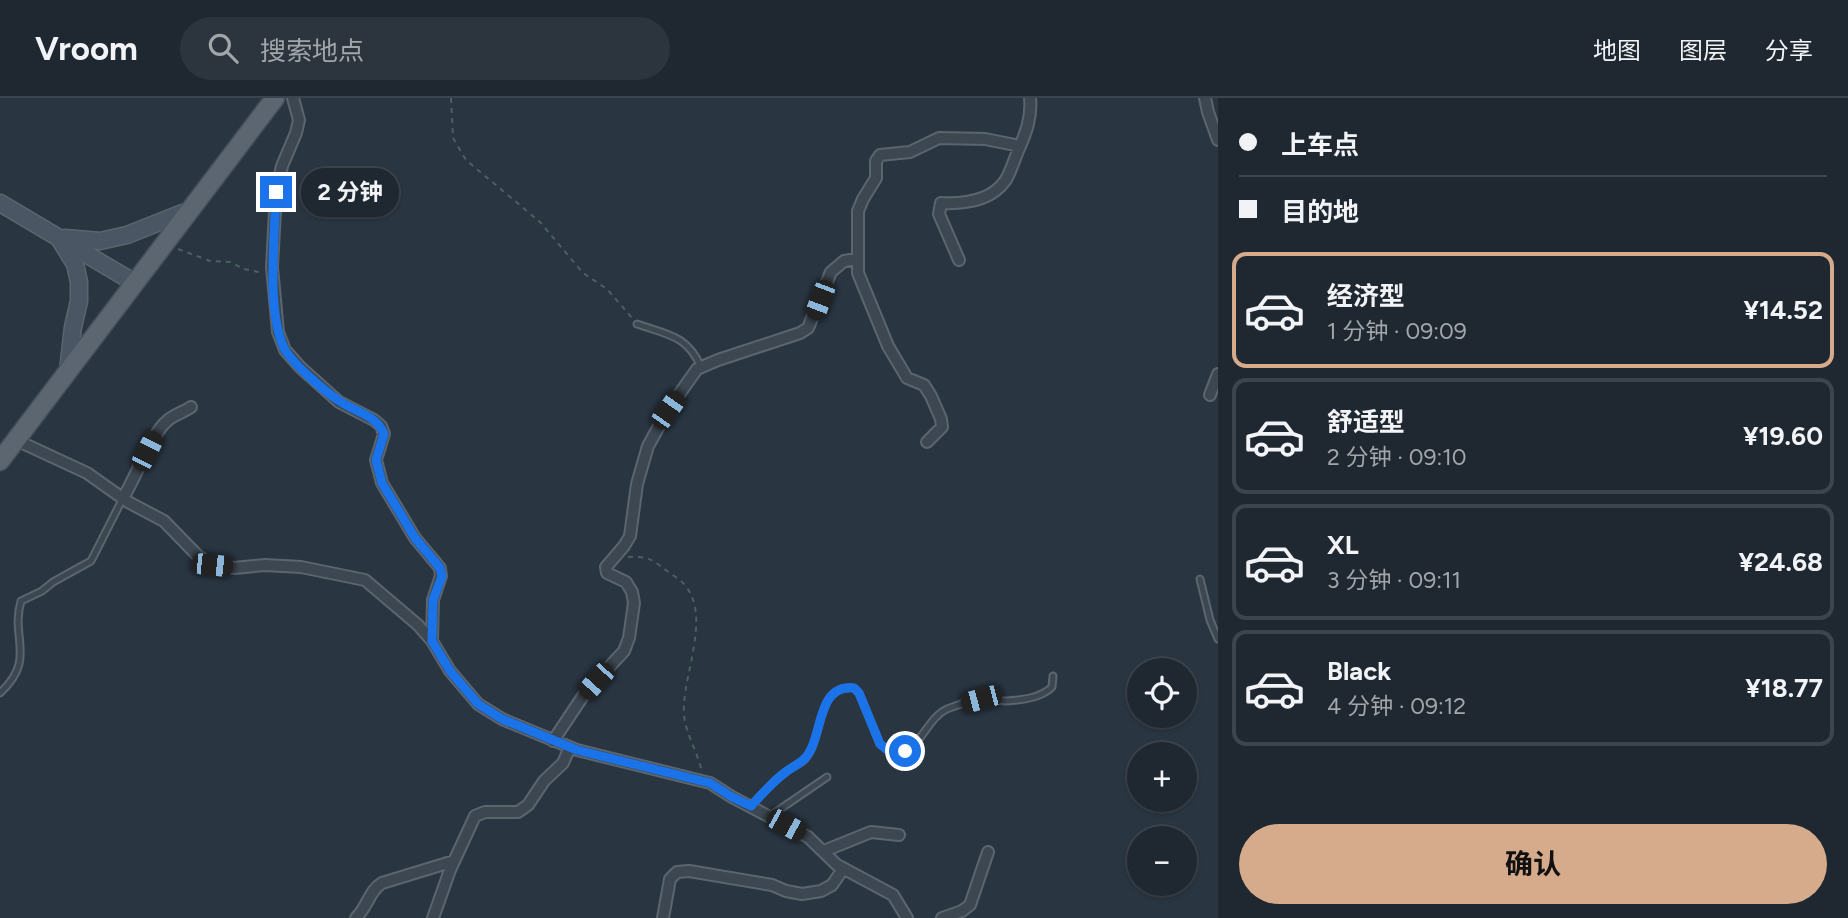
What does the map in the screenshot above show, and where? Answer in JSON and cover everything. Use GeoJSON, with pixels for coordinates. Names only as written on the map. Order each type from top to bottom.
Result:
{"type":"FeatureCollection","features":[{"type":"Feature","properties":{"kind":"main road"},"geometry":{"type":"LineString","coordinates":[[1,458],[275,98]]}},
{"type":"Feature","properties":{"kind":"main road"},"geometry":{"type":"LineString","coordinates":[[0,203],[135,283]]}},
{"type":"Feature","properties":{"kind":"main road"},"geometry":{"type":"LineString","coordinates":[[59,238],[100,241],[127,235],[190,211]]}},
{"type":"Feature","properties":{"kind":"main road"},"geometry":{"type":"LineString","coordinates":[[59,238],[75,264],[79,282],[79,301],[68,371]]}},
{"type":"Feature","properties":{"kind":"street"},"geometry":{"type":"LineString","coordinates":[[293,98],[299,120],[282,166],[276,192],[273,274],[278,332],[285,350],[339,402],[381,426],[384,434],[376,460],[382,483],[415,538],[440,568],[442,576],[433,600],[432,641]]}},
{"type":"Feature","properties":{"kind":"street"},"geometry":{"type":"LineString","coordinates":[[959,260],[938,208],[941,203],[981,200],[1005,181],[1032,112],[1030,98]]}},
{"type":"Feature","properties":{"kind":"street"},"geometry":{"type":"LineString","coordinates":[[1205,98],[1218,140]]}},
{"type":"Feature","properties":{"kind":"street"},"geometry":{"type":"LineString","coordinates":[[927,442],[942,427],[941,419],[924,385],[907,378],[888,346],[868,302],[858,273],[858,211],[876,178],[876,161],[880,155],[910,152],[939,138],[985,139],[1020,146]]}},
{"type":"Feature","properties":{"kind":"street"},"geometry":{"type":"LineString","coordinates":[[553,741],[585,693],[624,651],[629,638],[634,603],[632,592],[626,582],[607,573],[606,567],[630,536],[637,484],[648,446],[668,410],[697,369],[808,328],[831,272],[844,261],[857,259]]}},
{"type":"Feature","properties":{"kind":"street"},"geometry":{"type":"LineString","coordinates":[[1210,395],[1218,374]]}},
{"type":"Feature","properties":{"kind":"street"},"geometry":{"type":"LineString","coordinates":[[123,498],[166,421],[191,407]]}},
{"type":"Feature","properties":{"kind":"street"},"geometry":{"type":"LineString","coordinates":[[16,440],[87,473],[123,498],[164,521],[198,556],[212,565],[234,568],[265,565],[301,567],[365,580],[418,625],[432,641],[450,671],[478,704],[502,719],[553,741],[611,760],[710,783],[808,837],[844,869],[893,895],[907,918]]}},
{"type":"Feature","properties":{"kind":"street"},"geometry":{"type":"LineString","coordinates":[[433,918],[454,861],[475,816],[485,812],[518,812],[528,805],[544,780],[563,763],[570,747]]}},
{"type":"Feature","properties":{"kind":"street"},"geometry":{"type":"LineString","coordinates":[[824,851],[871,832],[899,835]]}},
{"type":"Feature","properties":{"kind":"street"},"geometry":{"type":"LineString","coordinates":[[942,918],[970,905],[988,852]]}},
{"type":"Feature","properties":{"kind":"street"},"geometry":{"type":"LineString","coordinates":[[356,918],[366,908],[375,887],[454,861]]}},
{"type":"Feature","properties":{"kind":"street"},"geometry":{"type":"LineString","coordinates":[[663,918],[670,879],[677,872],[689,871],[772,885],[802,894],[821,891],[832,885],[844,869]]}},
{"type":"Feature","properties":{"kind":"lane"},"geometry":{"type":"LineString","coordinates":[[637,324],[684,342],[693,350],[701,367]]}},
{"type":"Feature","properties":{"kind":"lane"},"geometry":{"type":"LineString","coordinates":[[0,693],[16,676],[22,654],[18,611],[22,601],[92,561],[123,498]]}},
{"type":"Feature","properties":{"kind":"lane"},"geometry":{"type":"LineString","coordinates":[[1200,579],[1210,620],[1218,639]]}},
{"type":"Feature","properties":{"kind":"lane"},"geometry":{"type":"LineString","coordinates":[[751,806],[771,784],[803,761],[812,749],[820,718],[832,694],[839,688],[854,688],[859,693],[880,744],[896,751],[915,746],[934,717],[942,712],[981,699],[1006,701],[1042,695],[1052,687],[1053,676]]}},
{"type":"Feature","properties":{"kind":"lane"},"geometry":{"type":"LineString","coordinates":[[769,816],[827,777]]}},
{"type":"Feature","properties":{"kind":"path"},"geometry":{"type":"LineString","coordinates":[[451,98],[453,138],[466,160],[540,222],[583,272],[607,289],[637,324]]}},
{"type":"Feature","properties":{"kind":"path"},"geometry":{"type":"LineString","coordinates":[[164,244],[210,261],[230,262],[244,269],[273,274]]}},
{"type":"Feature","properties":{"kind":"path"},"geometry":{"type":"LineString","coordinates":[[615,555],[653,559],[684,584],[693,599],[697,634],[683,708],[686,728],[701,770],[700,780]]}},
{"type":"Feature","properties":{"kind":"route"},"geometry":{"type":"LineString","coordinates":[[276,192],[272,267],[278,332],[285,350],[339,402],[381,426],[384,434],[376,460],[382,483],[415,538],[440,568],[442,576],[433,600],[432,641],[450,671],[478,704],[502,719],[577,750],[671,774],[689,776],[710,783],[751,806],[771,784],[803,761],[812,749],[820,718],[832,694],[839,688],[854,688],[859,693],[880,744],[886,749],[905,751]]}}]}
